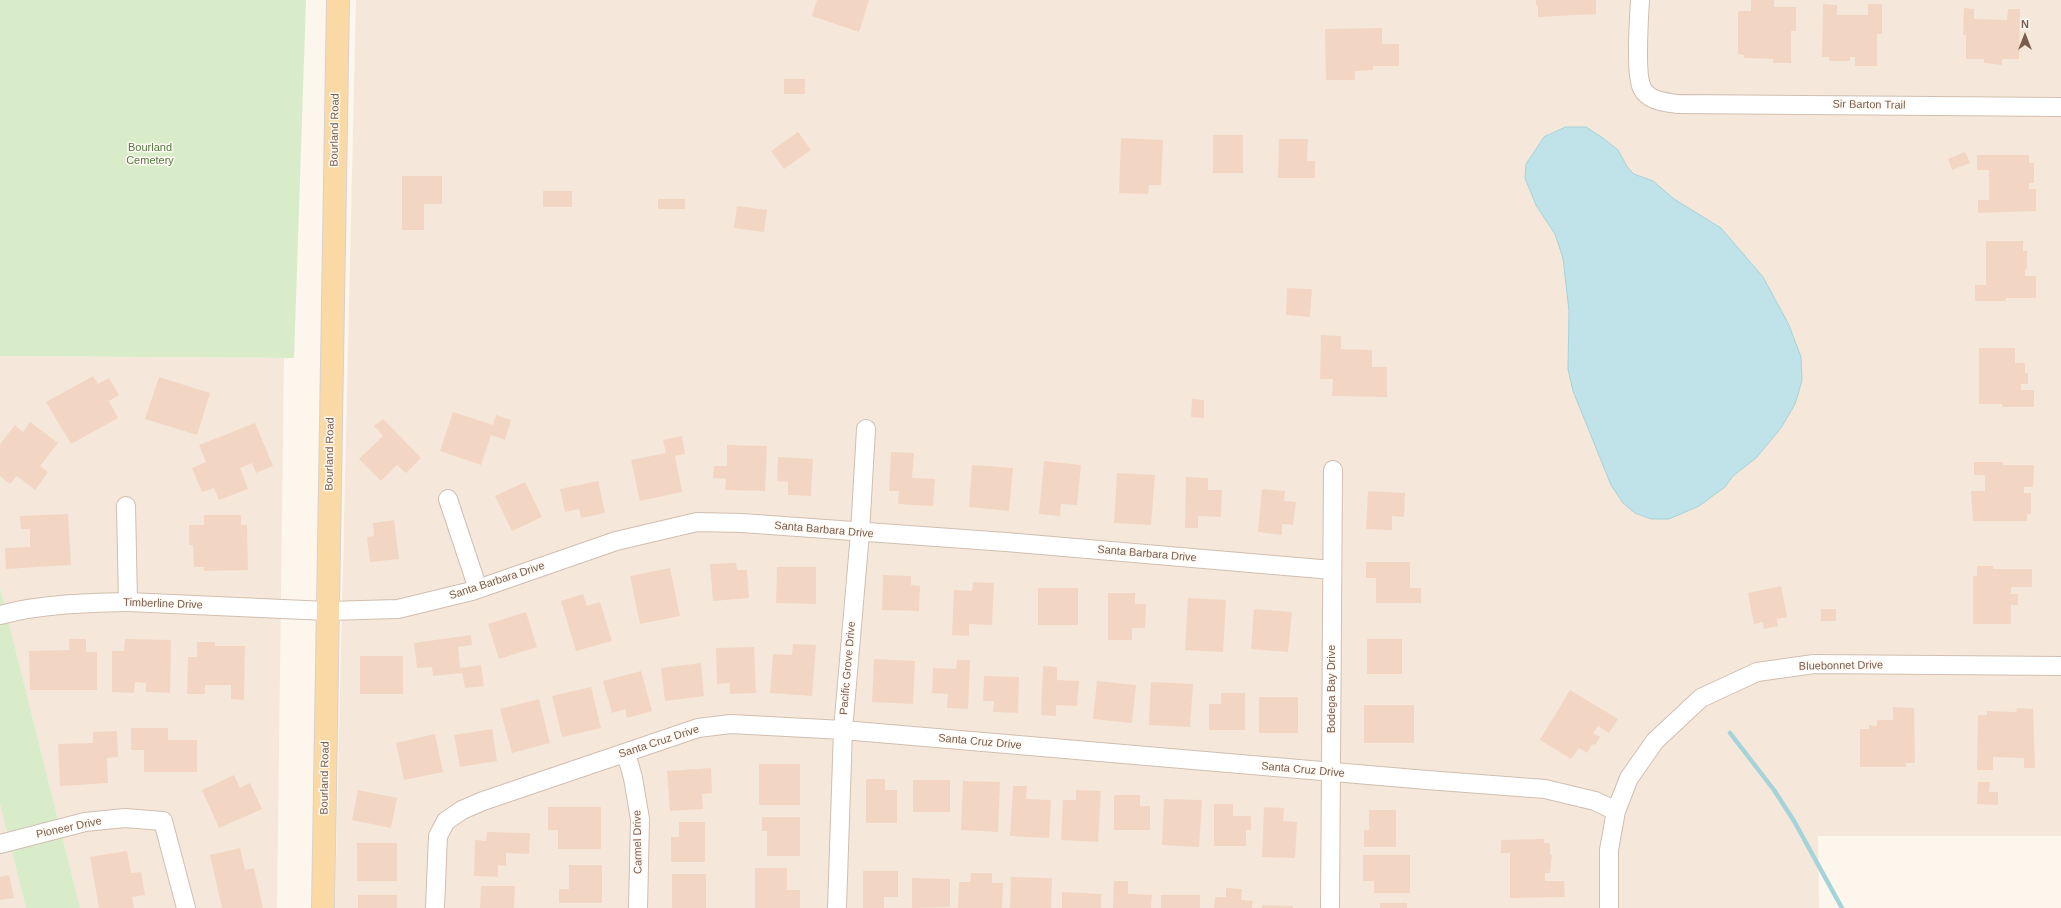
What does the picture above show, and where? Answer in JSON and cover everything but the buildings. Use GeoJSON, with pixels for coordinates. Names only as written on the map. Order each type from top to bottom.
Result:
{"type":"FeatureCollection","features":[{"type":"Feature","properties":{"kind":"main road","name":"Bourland Road"},"geometry":{"type":"LineString","coordinates":[[323,908],[338,0]]}},
{"type":"Feature","properties":{"kind":"street","name":"Sir Barton Trail"},"geometry":{"type":"LineString","coordinates":[[1640,0],[1639,75],[1642,89],[1656,101],[1677,104],[2061,107]]}},
{"type":"Feature","properties":{"kind":"street","name":"Pacific Grove Drive"},"geometry":{"type":"LineString","coordinates":[[837,908],[843,730],[860,533],[866,429]]}},
{"type":"Feature","properties":{"kind":"street","name":"Bodega Bay Drive"},"geometry":{"type":"LineString","coordinates":[[1330,908],[1333,470]]}},
{"type":"Feature","properties":{"kind":"street"},"geometry":{"type":"LineString","coordinates":[[448,499],[478,589]]}},
{"type":"Feature","properties":{"kind":"street"},"geometry":{"type":"LineString","coordinates":[[126,506],[128,602]]}},
{"type":"Feature","properties":{"kind":"street","name":"Santa Barbara Drive"},"geometry":{"type":"LineString","coordinates":[[327,611],[398,609],[478,589],[616,541],[697,522],[742,523],[860,533],[1006,542],[1332,570]]}},
{"type":"Feature","properties":{"kind":"street","name":"Timberline Drive"},"geometry":{"type":"LineString","coordinates":[[0,615],[18,610],[96,603],[128,602],[327,611]]}},
{"type":"Feature","properties":{"kind":"street","name":"Bluebonnet Drive"},"geometry":{"type":"LineString","coordinates":[[1609,908],[1609,850],[1616,811],[1629,778],[1655,741],[1701,698],[1757,672],[1814,664],[2061,666]]}},
{"type":"Feature","properties":{"kind":"street","name":"Santa Cruz Drive"},"geometry":{"type":"LineString","coordinates":[[435,908],[438,836],[446,821],[462,810],[483,801],[698,728],[731,724],[843,730],[1545,789],[1594,801],[1616,811]]}},
{"type":"Feature","properties":{"kind":"street","name":"Carmel Drive"},"geometry":{"type":"LineString","coordinates":[[626,753],[634,778],[640,819],[638,908]]}},
{"type":"Feature","properties":{"kind":"street","name":"Pioneer Drive"},"geometry":{"type":"LineString","coordinates":[[0,844],[85,822],[125,818],[163,821],[186,908]]}},
{"type":"Feature","properties":{"kind":"shaded area"},"geometry":{"type":"Polygon","coordinates":[[[356,0],[2061,0],[2061,836],[1818,836],[1819,908],[335,908],[356,0]]]}},
{"type":"Feature","properties":{"kind":"shaded area"},"geometry":{"type":"Polygon","coordinates":[[[0,356],[284,358],[277,908],[80,908],[0,588],[0,356]]]}},
{"type":"Feature","properties":{"kind":"shaded area"},"geometry":{"type":"Polygon","coordinates":[[[0,804],[26,908],[0,908],[0,804]]]}},
{"type":"Feature","properties":{"kind":"green space","name":"Bourland Cemetery"},"geometry":{"type":"Polygon","coordinates":[[[0,0],[306,0],[294,358],[0,356],[0,0]]]}},
{"type":"Feature","properties":{"kind":"green space"},"geometry":{"type":"Polygon","coordinates":[[[0,588],[80,908],[26,908],[0,804],[0,588]]]}},
{"type":"Feature","properties":{"kind":"water"},"geometry":{"type":"Polygon","coordinates":[[[1566,127],[1586,127],[1603,138],[1618,150],[1628,168],[1634,174],[1653,181],[1674,199],[1721,228],[1763,277],[1789,325],[1801,357],[1802,380],[1799,391],[1795,404],[1781,428],[1756,458],[1733,476],[1725,487],[1699,506],[1669,519],[1651,519],[1635,513],[1623,503],[1611,485],[1573,391],[1568,369],[1569,311],[1563,258],[1555,234],[1536,205],[1525,178],[1526,164],[1544,137],[1566,127]]]}},
{"type":"Feature","properties":{"kind":"waterway"},"geometry":{"type":"LineString","coordinates":[[1730,733],[1774,790],[1794,821],[1842,908]]}}]}
